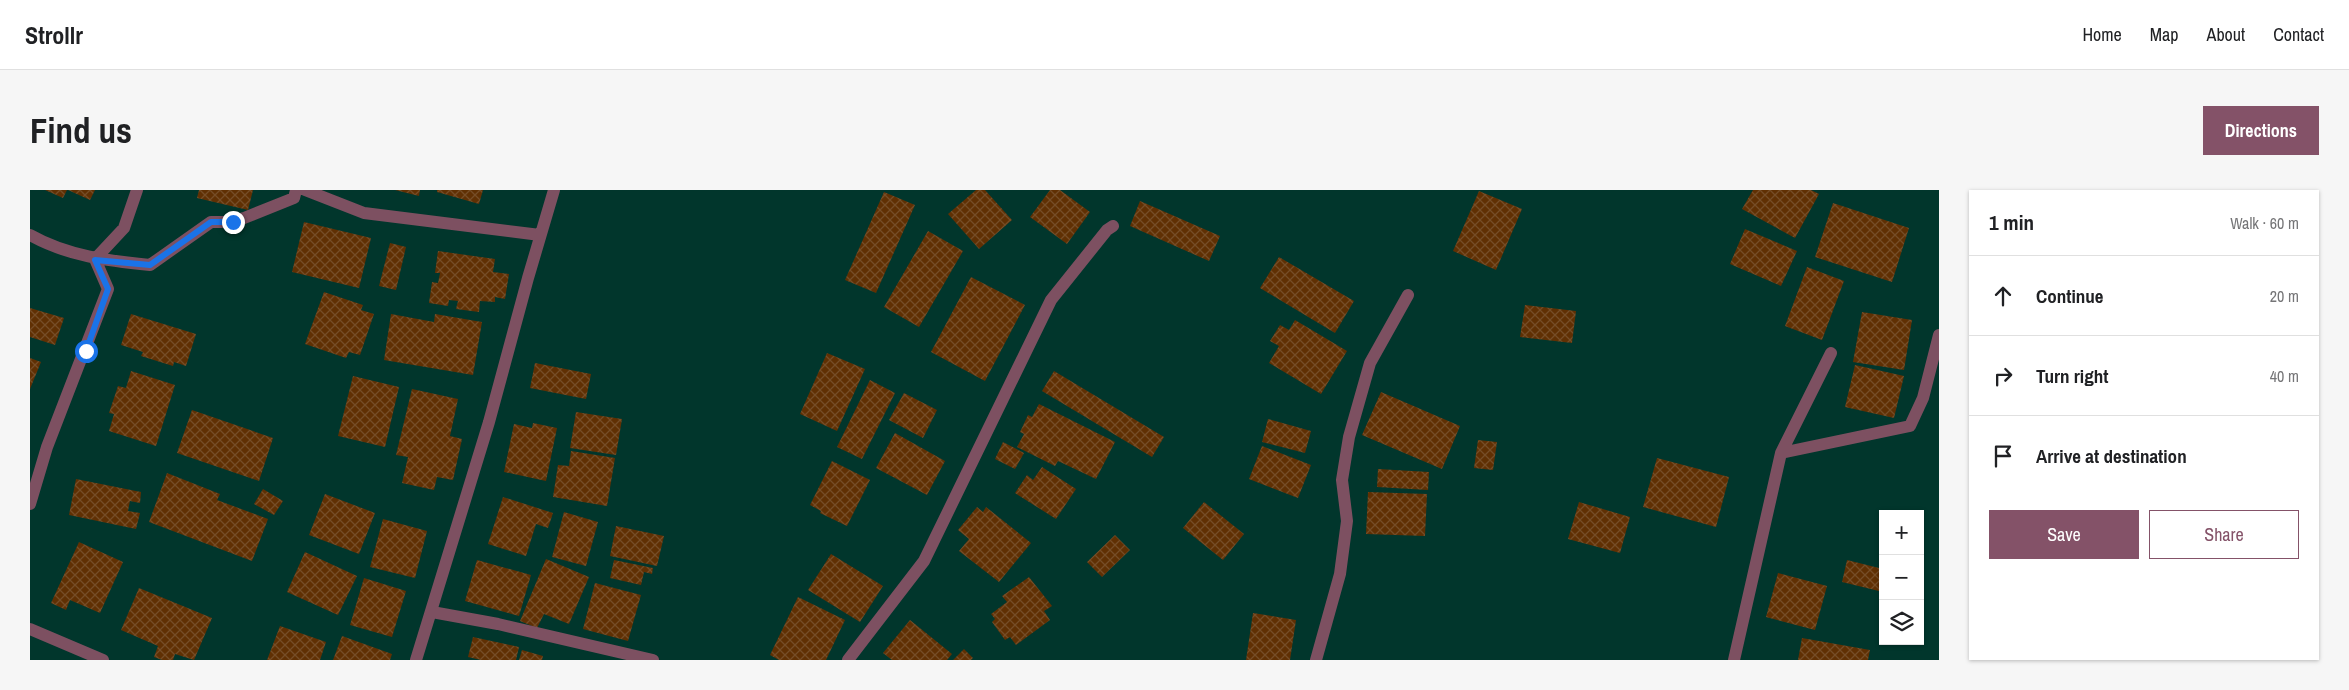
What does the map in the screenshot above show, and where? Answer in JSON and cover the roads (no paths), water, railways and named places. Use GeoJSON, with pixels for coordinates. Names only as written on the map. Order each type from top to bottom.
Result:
{"type":"FeatureCollection","features":[{"type":"Feature","properties":{"kind":"street"},"geometry":{"type":"LineString","coordinates":[[95,260],[124,228],[137,190]]}},
{"type":"Feature","properties":{"kind":"street"},"geometry":{"type":"LineString","coordinates":[[30,235],[40,241],[95,260],[150,265],[211,222],[233,222],[244,218],[294,198],[296,190]]}},
{"type":"Feature","properties":{"kind":"street"},"geometry":{"type":"LineString","coordinates":[[305,190],[364,213],[540,235]]}},
{"type":"Feature","properties":{"kind":"street"},"geometry":{"type":"LineString","coordinates":[[416,660],[489,422],[554,190]]}},
{"type":"Feature","properties":{"kind":"street"},"geometry":{"type":"LineString","coordinates":[[848,660],[924,561],[1051,300],[1107,230],[1114,226]]}},
{"type":"Feature","properties":{"kind":"street"},"geometry":{"type":"LineString","coordinates":[[30,504],[47,447],[108,289],[95,260]]}},
{"type":"Feature","properties":{"kind":"street"},"geometry":{"type":"LineString","coordinates":[[1316,660],[1340,574],[1347,521],[1342,480],[1349,437],[1370,363],[1408,295]]}},
{"type":"Feature","properties":{"kind":"street"},"geometry":{"type":"LineString","coordinates":[[1781,453],[1910,426],[1923,398],[1939,335]]}},
{"type":"Feature","properties":{"kind":"street"},"geometry":{"type":"LineString","coordinates":[[1734,660],[1781,453],[1831,353]]}},
{"type":"Feature","properties":{"kind":"street"},"geometry":{"type":"LineString","coordinates":[[432,612],[498,624],[654,660]]}},
{"type":"Feature","properties":{"kind":"street"},"geometry":{"type":"LineString","coordinates":[[30,629],[103,660]]}}]}
